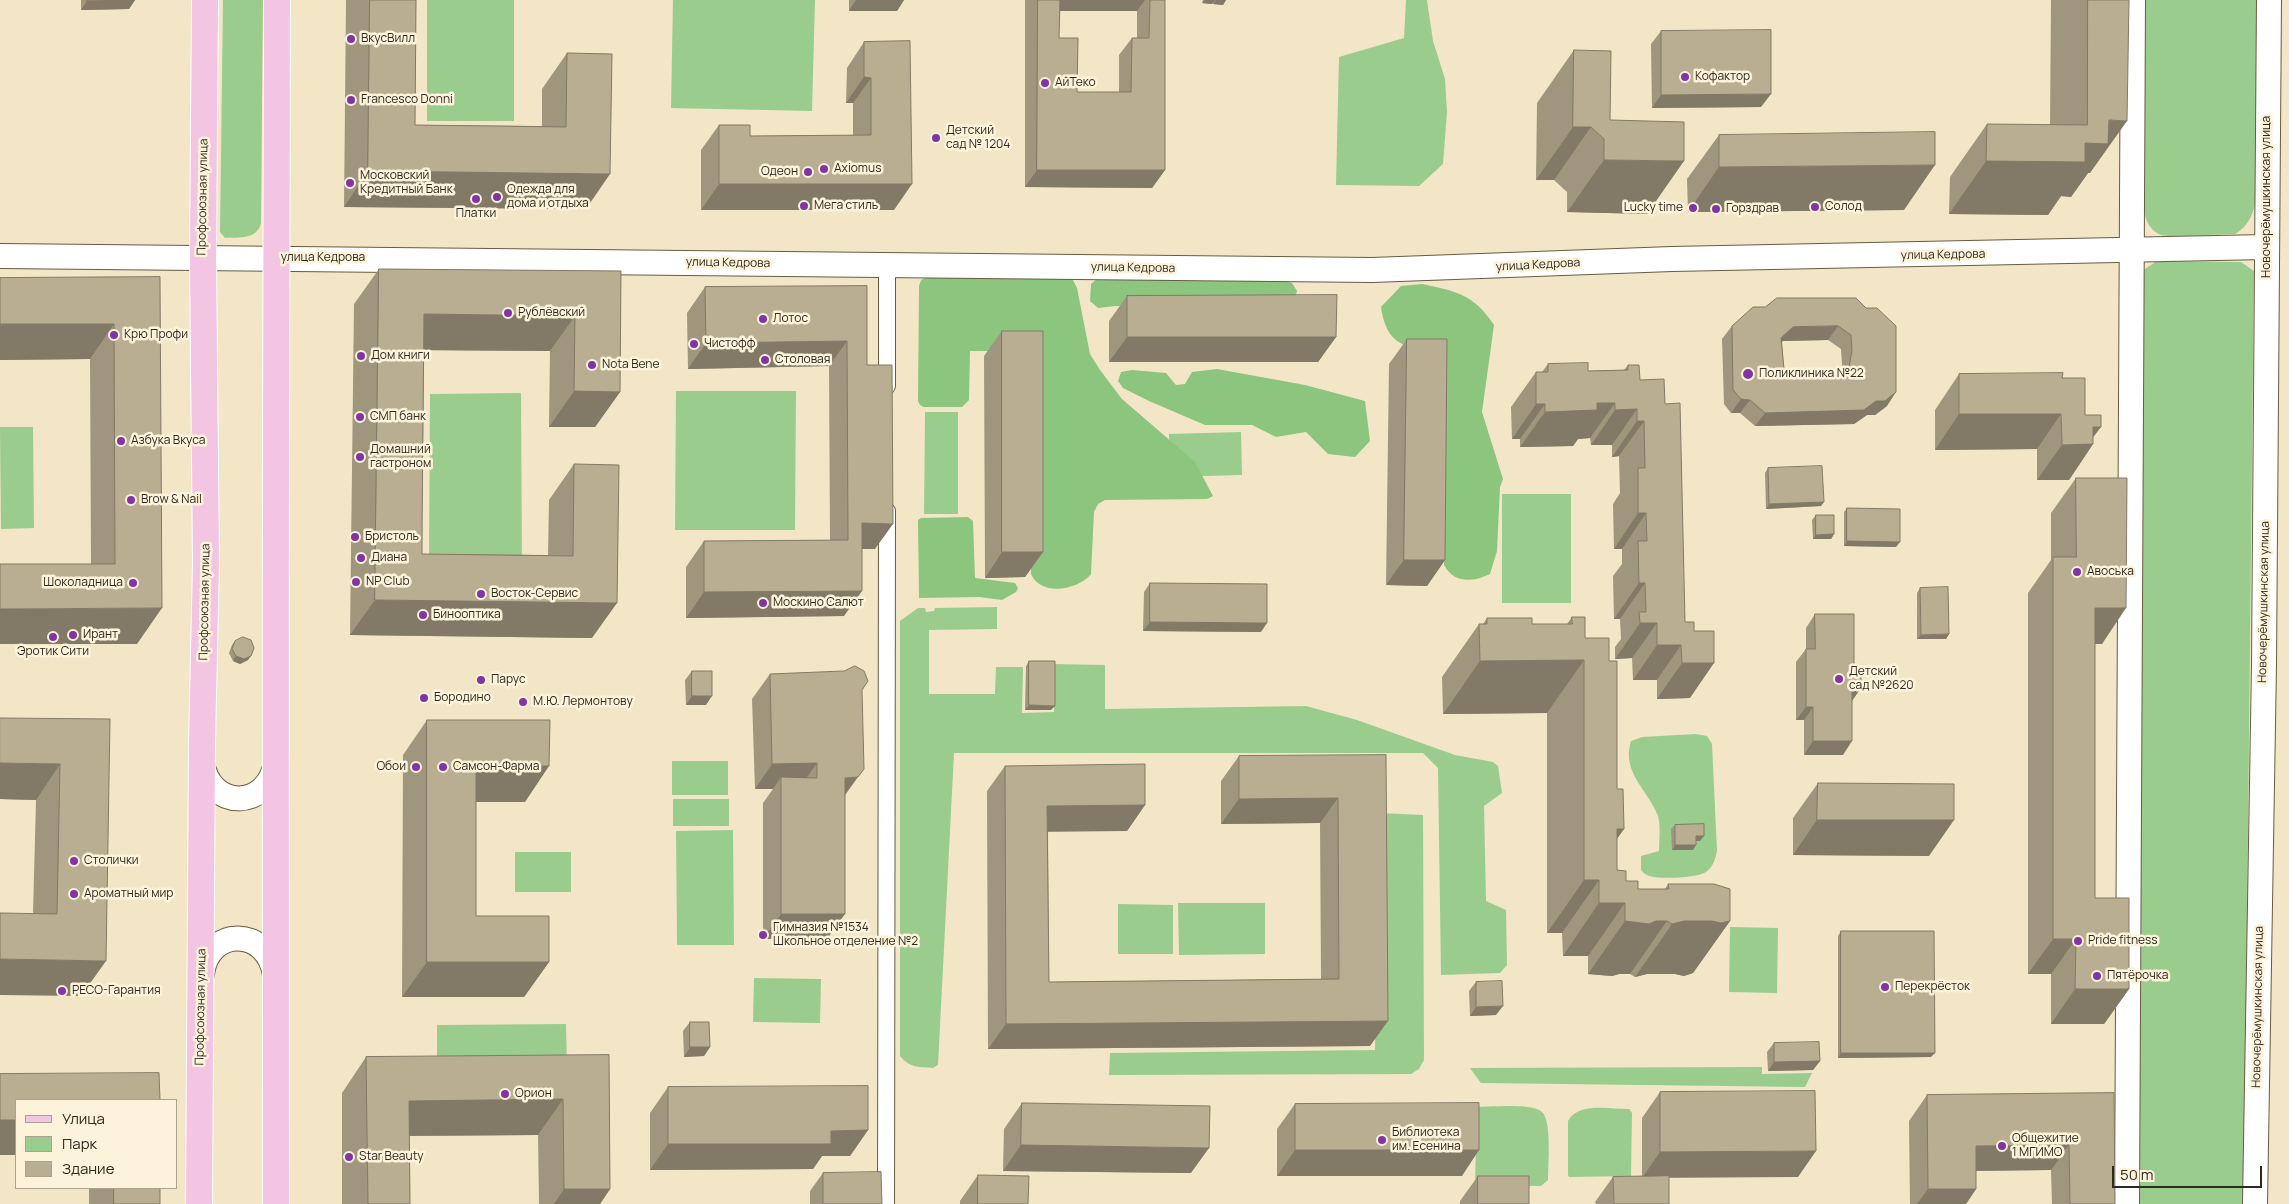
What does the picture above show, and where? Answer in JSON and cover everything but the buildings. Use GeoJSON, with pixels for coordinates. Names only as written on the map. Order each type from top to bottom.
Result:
{"type":"FeatureCollection","features":[{"type":"Feature","properties":{"kind":"main road","name":"Профсоюзная улица"},"geometry":{"type":"LineString","coordinates":[[199,1204],[202,762],[206,563],[203,258],[205,0]]}},
{"type":"Feature","properties":{"kind":"main road"},"geometry":{"type":"LineString","coordinates":[[276,1204],[277,551],[274,258],[277,0]]}},
{"type":"Feature","properties":{"kind":"street"},"geometry":{"type":"LineString","coordinates":[[2127,1204],[2133,0]]}},
{"type":"Feature","properties":{"kind":"street","name":"Новочерёмушкинская улица"},"geometry":{"type":"LineString","coordinates":[[2255,1204],[2264,646],[2269,0]]}},
{"type":"Feature","properties":{"kind":"street","name":"улица Кедрова"},"geometry":{"type":"LineString","coordinates":[[0,256],[1372,270],[1672,259],[2266,247]]}},
{"type":"Feature","properties":{"kind":"street"},"geometry":{"type":"LineString","coordinates":[[887,266],[887,400]]}},
{"type":"Feature","properties":{"kind":"street"},"geometry":{"type":"LineString","coordinates":[[886,1204],[887,495]]}},
{"type":"Feature","properties":{"kind":"street"},"geometry":{"type":"LineString","coordinates":[[202,762],[208,782],[224,795],[234,798],[249,797],[263,790],[272,777],[276,762]]}},
{"type":"Feature","properties":{"kind":"street"},"geometry":{"type":"LineString","coordinates":[[202,974],[203,964],[214,947],[228,940],[244,939],[262,948],[269,956],[275,975]]}},
{"type":"Feature","properties":{"kind":"green space"},"geometry":{"type":"Polygon","coordinates":[[[223,0],[263,0],[261,223],[252,235],[225,238],[220,232],[223,0]]]}},
{"type":"Feature","properties":{"kind":"green space"},"geometry":{"type":"Polygon","coordinates":[[[427,0],[514,0],[514,121],[427,121],[427,0]]]}},
{"type":"Feature","properties":{"kind":"green space"},"geometry":{"type":"Polygon","coordinates":[[[673,0],[815,0],[812,111],[671,108],[673,0]]]}},
{"type":"Feature","properties":{"kind":"green space"},"geometry":{"type":"Polygon","coordinates":[[[1406,0],[1427,0],[1433,41],[1445,79],[1447,112],[1443,164],[1419,186],[1336,185],[1339,57],[1404,38],[1406,0]]]}},
{"type":"Feature","properties":{"kind":"green space"},"geometry":{"type":"Polygon","coordinates":[[[2144,0],[2259,0],[2258,193],[2248,222],[2235,234],[2166,236],[2152,229],[2147,220],[2142,199],[2144,0]]]}},
{"type":"Feature","properties":{"kind":"green space"},"geometry":{"type":"Polygon","coordinates":[[[2157,261],[2241,262],[2254,271],[2244,1204],[2138,1204],[2142,271],[2157,261]]]}},
{"type":"Feature","properties":{"kind":"green space"},"geometry":{"type":"Polygon","coordinates":[[[927,277],[1072,278],[1077,288],[1090,354],[1100,370],[1122,399],[1195,462],[1213,496],[1207,499],[1105,500],[1098,504],[1094,512],[1091,574],[1078,584],[1060,589],[1043,586],[1036,581],[1031,574],[1034,351],[970,351],[969,400],[962,407],[924,407],[920,405],[918,401],[919,286],[921,280],[927,277]]]}},
{"type":"Feature","properties":{"kind":"green space"},"geometry":{"type":"Polygon","coordinates":[[[1099,277],[1276,278],[1292,283],[1297,291],[1292,309],[1115,306],[1098,308],[1090,301],[1091,284],[1099,277]]]}},
{"type":"Feature","properties":{"kind":"green space"},"geometry":{"type":"Polygon","coordinates":[[[1422,284],[1454,292],[1471,300],[1479,306],[1494,325],[1482,412],[1503,479],[1500,487],[1497,551],[1490,574],[1477,579],[1465,580],[1453,576],[1444,565],[1445,365],[1434,357],[1396,340],[1385,323],[1381,307],[1401,286],[1422,284]]]}},
{"type":"Feature","properties":{"kind":"green space"},"geometry":{"type":"Polygon","coordinates":[[[1217,369],[1305,385],[1365,401],[1370,441],[1355,457],[1328,454],[1306,432],[1276,437],[1252,425],[1205,425],[1123,388],[1118,381],[1121,372],[1132,370],[1166,373],[1176,385],[1185,384],[1192,372],[1217,369]]]}},
{"type":"Feature","properties":{"kind":"green space"},"geometry":{"type":"Polygon","coordinates":[[[676,391],[796,391],[795,530],[675,530],[676,391]]]}},
{"type":"Feature","properties":{"kind":"green space"},"geometry":{"type":"Polygon","coordinates":[[[521,393],[522,569],[429,566],[430,394],[521,393]]]}},
{"type":"Feature","properties":{"kind":"green space"},"geometry":{"type":"Polygon","coordinates":[[[925,412],[958,412],[958,514],[924,514],[925,412]]]}},
{"type":"Feature","properties":{"kind":"green space"},"geometry":{"type":"Polygon","coordinates":[[[0,427],[33,427],[34,528],[1,529],[0,427]]]}},
{"type":"Feature","properties":{"kind":"green space"},"geometry":{"type":"Polygon","coordinates":[[[1241,432],[1242,475],[1170,477],[1169,434],[1241,432]]]}},
{"type":"Feature","properties":{"kind":"green space"},"geometry":{"type":"Polygon","coordinates":[[[1502,494],[1571,494],[1571,603],[1502,603],[1502,494]]]}},
{"type":"Feature","properties":{"kind":"green space"},"geometry":{"type":"Polygon","coordinates":[[[968,517],[973,521],[975,578],[1015,583],[1018,588],[1016,592],[1002,600],[979,597],[919,598],[918,520],[921,518],[968,517]]]}},
{"type":"Feature","properties":{"kind":"green space"},"geometry":{"type":"Polygon","coordinates":[[[997,607],[997,629],[929,630],[929,694],[995,694],[996,667],[1023,667],[1022,713],[1054,712],[1054,664],[1105,665],[1105,709],[1306,706],[1357,720],[1455,755],[1493,762],[1498,766],[1502,793],[1484,806],[1486,901],[1506,910],[1507,965],[1500,973],[1441,975],[1438,768],[1423,753],[954,753],[938,1065],[933,1068],[907,1063],[900,1056],[900,621],[918,608],[925,608],[926,612],[934,611],[935,608],[997,607]]]}},
{"type":"Feature","properties":{"kind":"green space"},"geometry":{"type":"Polygon","coordinates":[[[1696,734],[1707,736],[1712,744],[1717,851],[1715,860],[1706,872],[1694,876],[1652,877],[1644,874],[1641,870],[1641,856],[1659,851],[1658,816],[1633,771],[1629,752],[1631,741],[1642,737],[1696,734]]]}},
{"type":"Feature","properties":{"kind":"green space"},"geometry":{"type":"Polygon","coordinates":[[[672,761],[728,761],[728,795],[672,795],[672,761]]]}},
{"type":"Feature","properties":{"kind":"green space"},"geometry":{"type":"Polygon","coordinates":[[[673,799],[729,799],[729,826],[673,826],[673,799]]]}},
{"type":"Feature","properties":{"kind":"green space"},"geometry":{"type":"Polygon","coordinates":[[[1379,813],[1423,815],[1424,1060],[1419,1069],[1411,1074],[1109,1075],[1110,1053],[1375,1050],[1379,813]]]}},
{"type":"Feature","properties":{"kind":"green space"},"geometry":{"type":"Polygon","coordinates":[[[733,830],[734,945],[677,945],[676,831],[733,830]]]}},
{"type":"Feature","properties":{"kind":"green space"},"geometry":{"type":"Polygon","coordinates":[[[515,852],[571,852],[571,892],[515,892],[515,852]]]}},
{"type":"Feature","properties":{"kind":"green space"},"geometry":{"type":"Polygon","coordinates":[[[1178,903],[1265,903],[1265,954],[1179,955],[1178,903]]]}},
{"type":"Feature","properties":{"kind":"green space"},"geometry":{"type":"Polygon","coordinates":[[[1118,904],[1173,905],[1173,954],[1118,954],[1118,904]]]}},
{"type":"Feature","properties":{"kind":"green space"},"geometry":{"type":"Polygon","coordinates":[[[1730,927],[1778,928],[1777,993],[1729,992],[1730,927]]]}},
{"type":"Feature","properties":{"kind":"green space"},"geometry":{"type":"Polygon","coordinates":[[[754,978],[821,979],[820,1023],[753,1022],[754,978]]]}},
{"type":"Feature","properties":{"kind":"green space"},"geometry":{"type":"Polygon","coordinates":[[[566,1024],[567,1067],[437,1068],[437,1025],[566,1024]]]}},
{"type":"Feature","properties":{"kind":"green space"},"geometry":{"type":"Polygon","coordinates":[[[1762,1067],[1762,1074],[1812,1073],[1805,1087],[1481,1083],[1470,1068],[1762,1067]]]}},
{"type":"Feature","properties":{"kind":"green space"},"geometry":{"type":"Polygon","coordinates":[[[1521,1106],[1537,1109],[1542,1112],[1547,1124],[1548,1134],[1548,1180],[1541,1186],[1475,1185],[1477,1107],[1521,1106]]]}},
{"type":"Feature","properties":{"kind":"green space"},"geometry":{"type":"Polygon","coordinates":[[[1595,1108],[1629,1109],[1632,1113],[1631,1176],[1569,1177],[1568,1121],[1573,1115],[1579,1111],[1595,1108]]]}},
{"type":"Feature","properties":{"kind":"place","name":"ВкусВилл"},"geometry":{"type":"Point","coordinates":[351,39]}},
{"type":"Feature","properties":{"kind":"place","name":"Кофактор"},"geometry":{"type":"Point","coordinates":[1685,77]}},
{"type":"Feature","properties":{"kind":"place","name":"АйТеко"},"geometry":{"type":"Point","coordinates":[1045,83]}},
{"type":"Feature","properties":{"kind":"place","name":"Francesco Donni"},"geometry":{"type":"Point","coordinates":[351,100]}},
{"type":"Feature","properties":{"kind":"place","name":"Детский сад № 1204"},"geometry":{"type":"Point","coordinates":[936,138]}},
{"type":"Feature","properties":{"kind":"place","name":"Axiomus"},"geometry":{"type":"Point","coordinates":[824,169]}},
{"type":"Feature","properties":{"kind":"place","name":"Одеон"},"geometry":{"type":"Point","coordinates":[808,172]}},
{"type":"Feature","properties":{"kind":"place","name":"Московский Кредитный Банк"},"geometry":{"type":"Point","coordinates":[350,183]}},
{"type":"Feature","properties":{"kind":"place","name":"Одежда для дома и отдыха"},"geometry":{"type":"Point","coordinates":[497,197]}},
{"type":"Feature","properties":{"kind":"place","name":"Платки"},"geometry":{"type":"Point","coordinates":[476,199]}},
{"type":"Feature","properties":{"kind":"place","name":"Мега стиль"},"geometry":{"type":"Point","coordinates":[804,206]}},
{"type":"Feature","properties":{"kind":"place","name":"Солод"},"geometry":{"type":"Point","coordinates":[1815,207]}},
{"type":"Feature","properties":{"kind":"place","name":"Lucky time"},"geometry":{"type":"Point","coordinates":[1693,208]}},
{"type":"Feature","properties":{"kind":"place","name":"Горздрав"},"geometry":{"type":"Point","coordinates":[1716,209]}},
{"type":"Feature","properties":{"kind":"place","name":"Рублёвский"},"geometry":{"type":"Point","coordinates":[508,313]}},
{"type":"Feature","properties":{"kind":"place","name":"Лотос"},"geometry":{"type":"Point","coordinates":[763,319]}},
{"type":"Feature","properties":{"kind":"place","name":"Крю Профи"},"geometry":{"type":"Point","coordinates":[114,335]}},
{"type":"Feature","properties":{"kind":"place","name":"Чистофф"},"geometry":{"type":"Point","coordinates":[694,344]}},
{"type":"Feature","properties":{"kind":"place","name":"Дом книги"},"geometry":{"type":"Point","coordinates":[361,356]}},
{"type":"Feature","properties":{"kind":"place","name":"Столовая"},"geometry":{"type":"Point","coordinates":[765,360]}},
{"type":"Feature","properties":{"kind":"place","name":"Nota Bene"},"geometry":{"type":"Point","coordinates":[592,365]}},
{"type":"Feature","properties":{"kind":"place","name":"Поликлиника №22"},"geometry":{"type":"Point","coordinates":[1748,374]}},
{"type":"Feature","properties":{"kind":"place","name":"СМП банк"},"geometry":{"type":"Point","coordinates":[360,417]}},
{"type":"Feature","properties":{"kind":"place","name":"Азбука Вкуса"},"geometry":{"type":"Point","coordinates":[121,441]}},
{"type":"Feature","properties":{"kind":"place","name":"Домашний гастроном"},"geometry":{"type":"Point","coordinates":[360,457]}},
{"type":"Feature","properties":{"kind":"place","name":"Brow & Nail"},"geometry":{"type":"Point","coordinates":[131,500]}},
{"type":"Feature","properties":{"kind":"place","name":"Бристоль"},"geometry":{"type":"Point","coordinates":[355,537]}},
{"type":"Feature","properties":{"kind":"place","name":"Диана"},"geometry":{"type":"Point","coordinates":[361,558]}},
{"type":"Feature","properties":{"kind":"place","name":"Авоська"},"geometry":{"type":"Point","coordinates":[2077,572]}},
{"type":"Feature","properties":{"kind":"place","name":"NP Club"},"geometry":{"type":"Point","coordinates":[356,582]}},
{"type":"Feature","properties":{"kind":"place","name":"Шоколадница"},"geometry":{"type":"Point","coordinates":[133,583]}},
{"type":"Feature","properties":{"kind":"place","name":"Восток-Сервис"},"geometry":{"type":"Point","coordinates":[481,594]}},
{"type":"Feature","properties":{"kind":"place","name":"Москино Салют"},"geometry":{"type":"Point","coordinates":[763,603]}},
{"type":"Feature","properties":{"kind":"place","name":"Бинооптика"},"geometry":{"type":"Point","coordinates":[423,615]}},
{"type":"Feature","properties":{"kind":"place","name":"Ирант"},"geometry":{"type":"Point","coordinates":[73,635]}},
{"type":"Feature","properties":{"kind":"place","name":"Эротик Сити"},"geometry":{"type":"Point","coordinates":[53,637]}},
{"type":"Feature","properties":{"kind":"place","name":"Детский сад №2620"},"geometry":{"type":"Point","coordinates":[1839,679]}},
{"type":"Feature","properties":{"kind":"place","name":"Парус"},"geometry":{"type":"Point","coordinates":[481,680]}},
{"type":"Feature","properties":{"kind":"place","name":"Бородино"},"geometry":{"type":"Point","coordinates":[424,698]}},
{"type":"Feature","properties":{"kind":"place","name":"М.Ю. Лермонтову"},"geometry":{"type":"Point","coordinates":[523,702]}},
{"type":"Feature","properties":{"kind":"place","name":"Обои"},"geometry":{"type":"Point","coordinates":[416,767]}},
{"type":"Feature","properties":{"kind":"place","name":"Самсон-Фарма"},"geometry":{"type":"Point","coordinates":[443,767]}},
{"type":"Feature","properties":{"kind":"place","name":"Столички"},"geometry":{"type":"Point","coordinates":[74,861]}},
{"type":"Feature","properties":{"kind":"place","name":"Ароматный мир"},"geometry":{"type":"Point","coordinates":[74,894]}},
{"type":"Feature","properties":{"kind":"place","name":"Гимназия №1534 Школьное отделение №2"},"geometry":{"type":"Point","coordinates":[763,935]}},
{"type":"Feature","properties":{"kind":"place","name":"Pride fitness"},"geometry":{"type":"Point","coordinates":[2078,941]}},
{"type":"Feature","properties":{"kind":"place","name":"Пятёрочка"},"geometry":{"type":"Point","coordinates":[2097,976]}},
{"type":"Feature","properties":{"kind":"place","name":"Перекрёсток"},"geometry":{"type":"Point","coordinates":[1885,987]}},
{"type":"Feature","properties":{"kind":"place","name":"РЕСО-Гарантия"},"geometry":{"type":"Point","coordinates":[62,991]}},
{"type":"Feature","properties":{"kind":"place","name":"Орион"},"geometry":{"type":"Point","coordinates":[505,1094]}},
{"type":"Feature","properties":{"kind":"place","name":"Библиотека им. Есенина"},"geometry":{"type":"Point","coordinates":[1382,1140]}},
{"type":"Feature","properties":{"kind":"place","name":"Общежитие 1 МГИМО"},"geometry":{"type":"Point","coordinates":[2002,1146]}},
{"type":"Feature","properties":{"kind":"place","name":"Star Beauty"},"geometry":{"type":"Point","coordinates":[349,1157]}}]}
